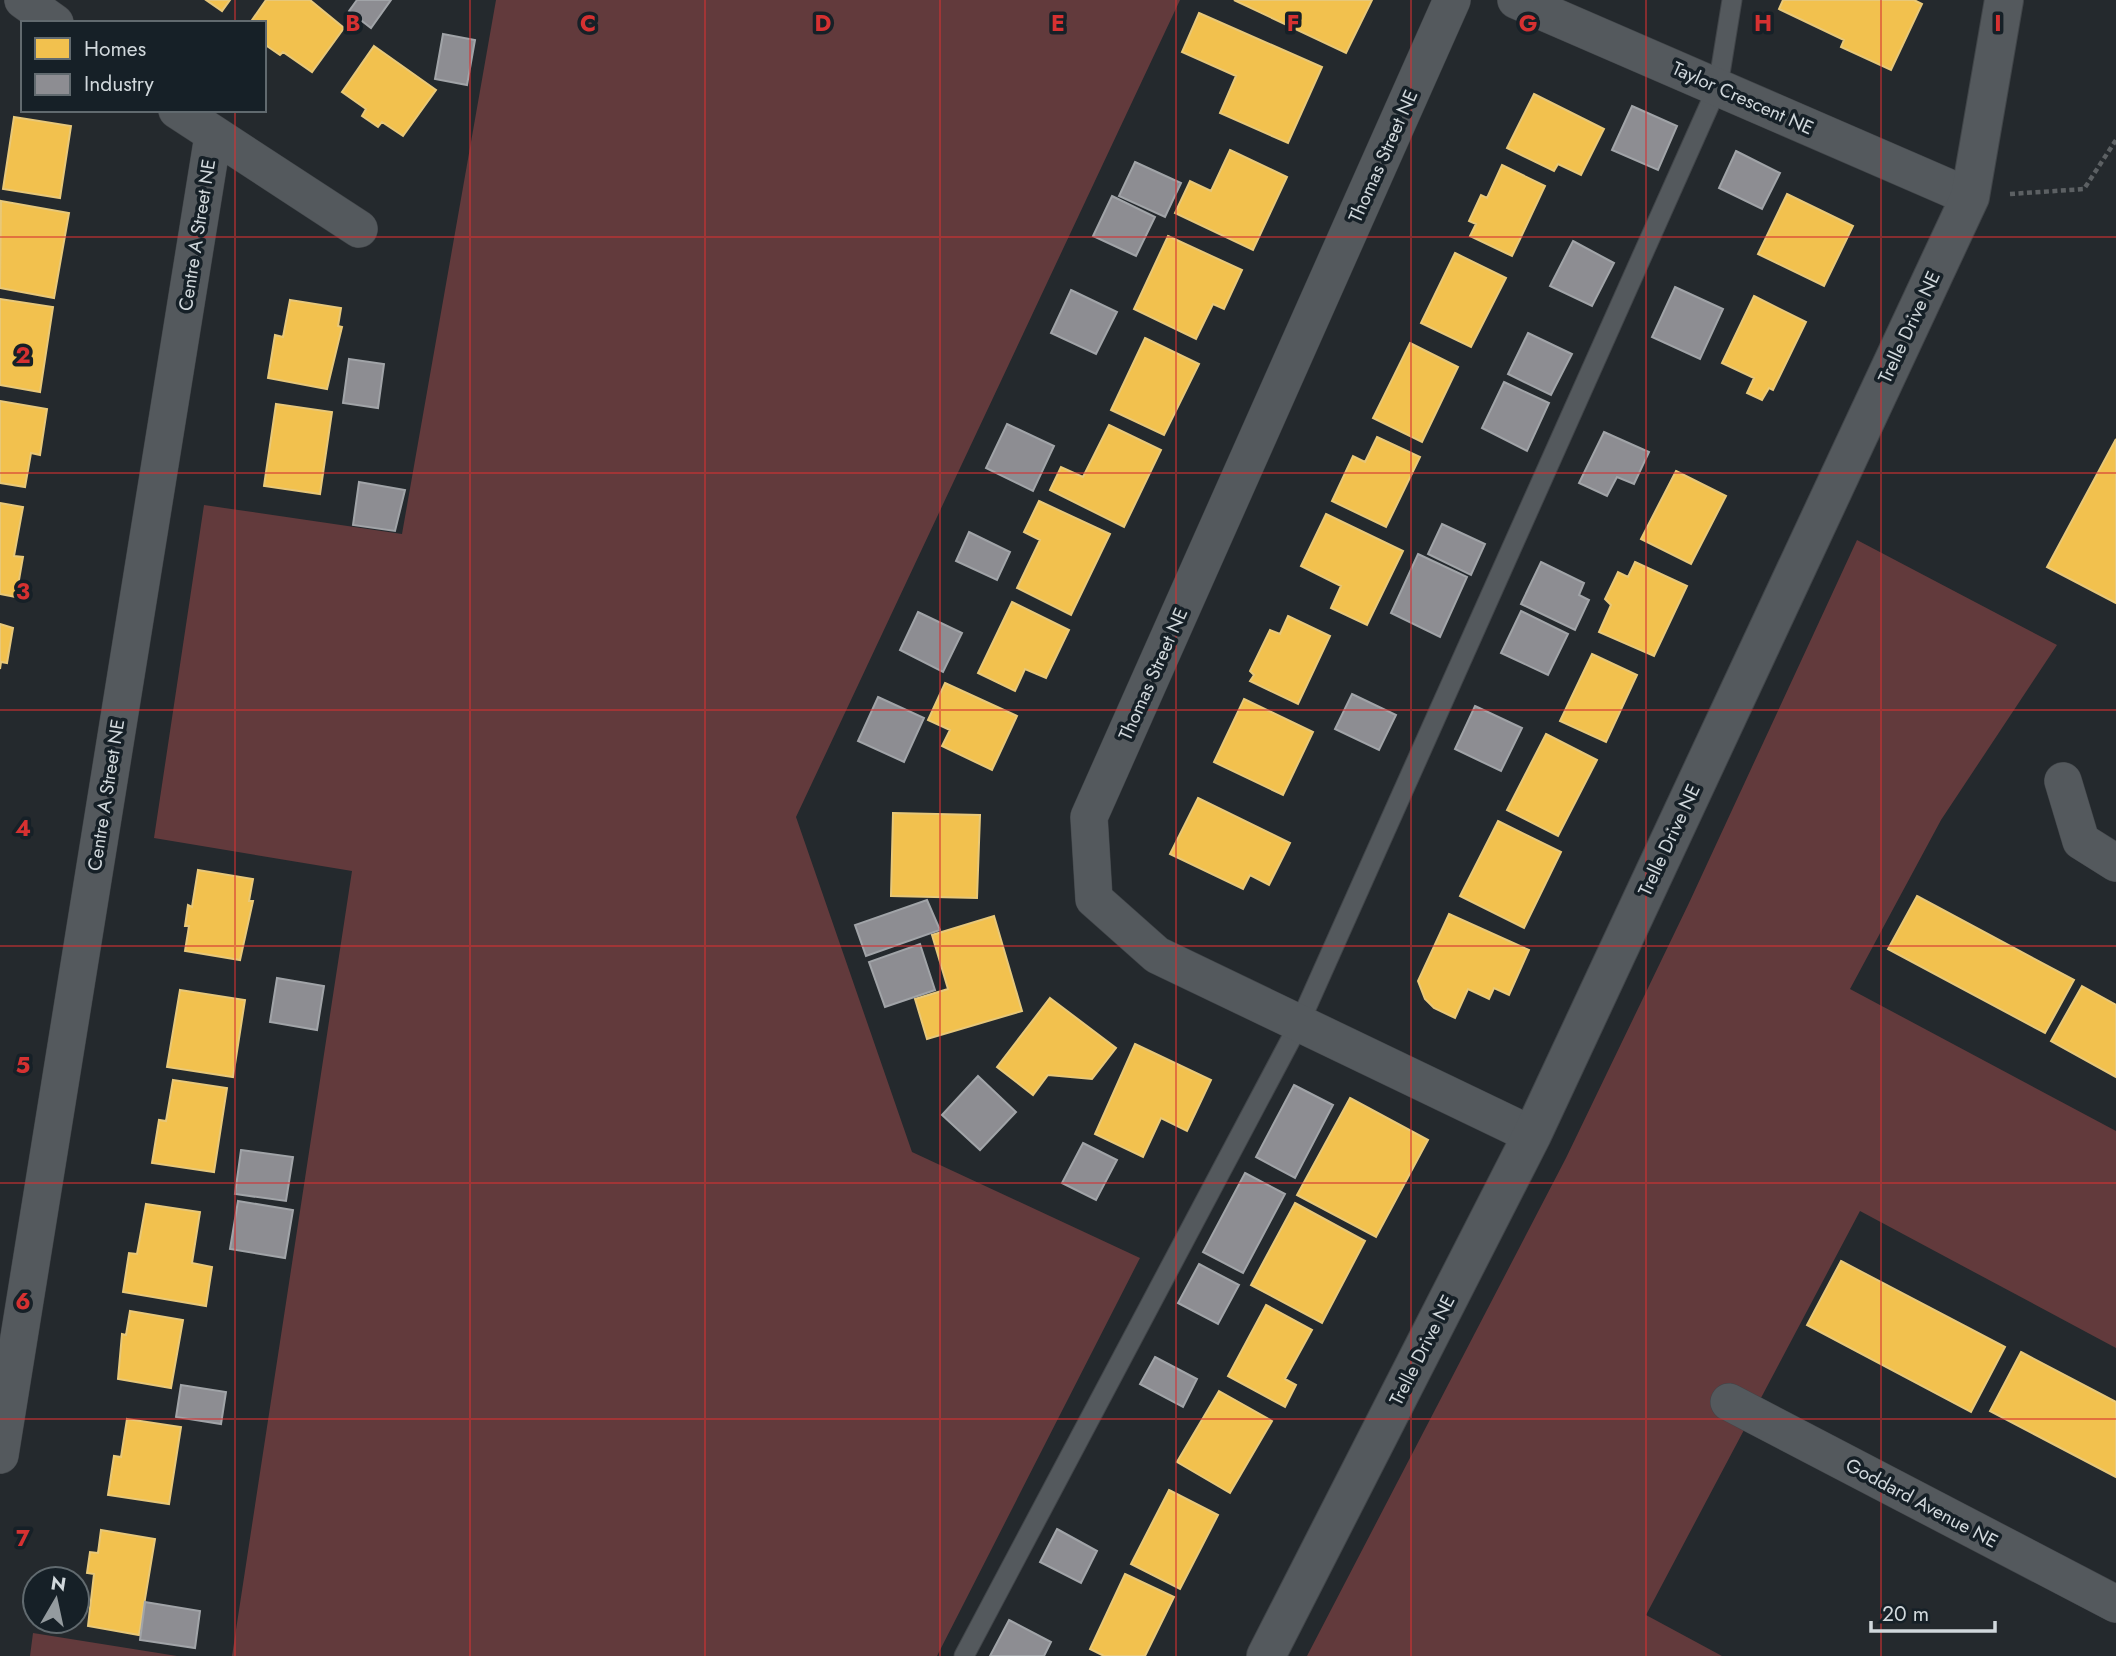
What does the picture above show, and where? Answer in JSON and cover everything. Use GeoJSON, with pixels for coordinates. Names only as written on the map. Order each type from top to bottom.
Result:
{"type":"FeatureCollection","features":[{"type":"Feature","properties":{"kind":"street"},"geometry":{"type":"LineString","coordinates":[[23,0],[52,21]]}},
{"type":"Feature","properties":{"kind":"street","name":"Thomas Street NE"},"geometry":{"type":"LineString","coordinates":[[1452,0],[1089,817],[1094,899],[1157,955],[1531,1135]]}},
{"type":"Feature","properties":{"kind":"street","name":"Taylor Crescent NE"},"geometry":{"type":"LineString","coordinates":[[1516,0],[1970,197]]}},
{"type":"Feature","properties":{"kind":"street","name":"Trelle Drive NE"},"geometry":{"type":"LineString","coordinates":[[1266,1656],[1531,1135],[1970,197],[2004,0]]}},
{"type":"Feature","properties":{"kind":"street"},"geometry":{"type":"LineString","coordinates":[[180,112],[359,229]]}},
{"type":"Feature","properties":{"kind":"street","name":"Centre A Street NE"},"geometry":{"type":"LineString","coordinates":[[0,1455],[213,136]]}},
{"type":"Feature","properties":{"kind":"street"},"geometry":{"type":"LineString","coordinates":[[2063,781],[2081,841],[2116,863]]}},
{"type":"Feature","properties":{"kind":"street","name":"Goddard Avenue NE"},"geometry":{"type":"LineString","coordinates":[[1729,1402],[2116,1604]]}},
{"type":"Feature","properties":{"kind":"lane"},"geometry":{"type":"LineString","coordinates":[[964,1656],[1299,1024],[1717,86],[1732,0]]}},
{"type":"Feature","properties":{"kind":"path"},"geometry":{"type":"LineString","coordinates":[[1970,197],[2084,189],[2116,141]]}},
{"type":"Feature","properties":{"kind":"shaded area"},"geometry":{"type":"Polygon","coordinates":[[[496,0],[1180,0],[796,817],[912,1152],[1140,1258],[937,1656],[232,1656],[352,871],[154,838],[204,505],[402,534],[496,0]]]}},
{"type":"Feature","properties":{"kind":"shaded area"},"geometry":{"type":"Polygon","coordinates":[[[1857,540],[2057,645],[1941,820],[1850,989],[2116,1131],[2116,1348],[1860,1211],[1646,1615],[1722,1656],[1307,1656],[1566,1158],[1689,903],[1857,540]]]}},
{"type":"Feature","properties":{"kind":"shaded area"},"geometry":{"type":"Polygon","coordinates":[[[33,1635],[46,1635],[177,1656],[30,1656],[33,1635]]]}},
{"type":"Feature","properties":{"kind":"building: Homes"},"geometry":{"type":"Polygon","coordinates":[[[206,0],[230,0],[222,11],[206,0]]]}},
{"type":"Feature","properties":{"kind":"building: Homes"},"geometry":{"type":"Polygon","coordinates":[[[266,0],[310,0],[344,28],[312,72],[283,52],[280,55],[266,45],[266,21],[251,21],[266,0]]]}},
{"type":"Feature","properties":{"kind":"building: Homes"},"geometry":{"type":"Polygon","coordinates":[[[1234,0],[1372,0],[1346,53],[1234,0]]]}},
{"type":"Feature","properties":{"kind":"building: Homes"},"geometry":{"type":"Polygon","coordinates":[[[1783,0],[1914,0],[1922,4],[1891,70],[1841,47],[1844,40],[1779,9],[1783,0]]]}},
{"type":"Feature","properties":{"kind":"building: Homes"},"geometry":{"type":"Polygon","coordinates":[[[1199,13],[1322,67],[1288,143],[1220,113],[1236,76],[1182,52],[1199,13]]]}},
{"type":"Feature","properties":{"kind":"building: Homes"},"geometry":{"type":"Polygon","coordinates":[[[374,46],[436,90],[403,136],[382,122],[378,127],[362,116],[366,109],[342,92],[374,46]]]}},
{"type":"Feature","properties":{"kind":"building: Homes"},"geometry":{"type":"Polygon","coordinates":[[[1534,94],[1604,129],[1581,175],[1558,164],[1554,171],[1507,148],[1534,94]]]}},
{"type":"Feature","properties":{"kind":"building: Homes"},"geometry":{"type":"Polygon","coordinates":[[[14,117],[71,126],[60,198],[3,189],[14,117]]]}},
{"type":"Feature","properties":{"kind":"building: Homes"},"geometry":{"type":"Polygon","coordinates":[[[1230,150],[1287,177],[1253,250],[1175,213],[1190,181],[1211,191],[1230,150]]]}},
{"type":"Feature","properties":{"kind":"building: Homes"},"geometry":{"type":"Polygon","coordinates":[[[1502,165],[1545,186],[1512,256],[1470,236],[1476,224],[1469,221],[1481,195],[1487,198],[1502,165]]]}},
{"type":"Feature","properties":{"kind":"building: Homes"},"geometry":{"type":"Polygon","coordinates":[[[1787,194],[1853,226],[1824,286],[1758,254],[1787,194]]]}},
{"type":"Feature","properties":{"kind":"building: Homes"},"geometry":{"type":"Polygon","coordinates":[[[1,201],[69,213],[54,298],[0,288],[1,201]]]}},
{"type":"Feature","properties":{"kind":"building: Homes"},"geometry":{"type":"Polygon","coordinates":[[[1168,236],[1242,270],[1224,309],[1213,304],[1196,339],[1134,309],[1168,236]]]}},
{"type":"Feature","properties":{"kind":"building: Homes"},"geometry":{"type":"Polygon","coordinates":[[[1455,253],[1506,278],[1471,347],[1421,323],[1455,253]]]}},
{"type":"Feature","properties":{"kind":"building: Homes"},"geometry":{"type":"Polygon","coordinates":[[[1754,296],[1806,322],[1773,390],[1769,388],[1762,400],[1747,393],[1754,378],[1722,363],[1754,296]]]}},
{"type":"Feature","properties":{"kind":"building: Homes"},"geometry":{"type":"Polygon","coordinates":[[[0,299],[53,307],[40,392],[0,385],[0,299]]]}},
{"type":"Feature","properties":{"kind":"building: Homes"},"geometry":{"type":"Polygon","coordinates":[[[290,300],[341,308],[338,326],[342,327],[327,389],[268,378],[275,335],[283,337],[290,300]]]}},
{"type":"Feature","properties":{"kind":"building: Homes"},"geometry":{"type":"Polygon","coordinates":[[[1145,338],[1199,364],[1164,435],[1111,410],[1145,338]]]}},
{"type":"Feature","properties":{"kind":"building: Homes"},"geometry":{"type":"Polygon","coordinates":[[[1410,343],[1458,367],[1422,442],[1373,418],[1410,343]]]}},
{"type":"Feature","properties":{"kind":"building: Homes"},"geometry":{"type":"Polygon","coordinates":[[[0,401],[47,409],[40,455],[31,453],[25,487],[0,483],[0,401]]]}},
{"type":"Feature","properties":{"kind":"building: Homes"},"geometry":{"type":"Polygon","coordinates":[[[276,404],[332,412],[320,494],[264,486],[276,404]]]}},
{"type":"Feature","properties":{"kind":"building: Homes"},"geometry":{"type":"Polygon","coordinates":[[[1109,425],[1161,450],[1124,527],[1050,490],[1061,467],[1083,477],[1109,425]]]}},
{"type":"Feature","properties":{"kind":"building: Homes"},"geometry":{"type":"Polygon","coordinates":[[[1377,437],[1420,457],[1386,527],[1332,501],[1353,456],[1365,462],[1377,437]]]}},
{"type":"Feature","properties":{"kind":"building: Homes"},"geometry":{"type":"Polygon","coordinates":[[[2116,439],[2116,603],[2047,567],[2116,439]]]}},
{"type":"Feature","properties":{"kind":"building: Homes"},"geometry":{"type":"Polygon","coordinates":[[[1676,471],[1726,496],[1691,564],[1641,539],[1676,471]]]}},
{"type":"Feature","properties":{"kind":"building: Homes"},"geometry":{"type":"Polygon","coordinates":[[[1039,501],[1110,534],[1071,615],[1017,588],[1040,540],[1024,532],[1039,501]]]}},
{"type":"Feature","properties":{"kind":"building: Homes"},"geometry":{"type":"Polygon","coordinates":[[[0,503],[23,507],[14,556],[23,557],[16,597],[0,594],[0,503]]]}},
{"type":"Feature","properties":{"kind":"building: Homes"},"geometry":{"type":"Polygon","coordinates":[[[1326,514],[1403,551],[1367,625],[1331,608],[1341,586],[1301,566],[1326,514]]]}},
{"type":"Feature","properties":{"kind":"building: Homes"},"geometry":{"type":"Polygon","coordinates":[[[1635,562],[1687,586],[1654,656],[1599,632],[1611,605],[1605,599],[1618,572],[1628,577],[1635,562]]]}},
{"type":"Feature","properties":{"kind":"building: Homes"},"geometry":{"type":"Polygon","coordinates":[[[1012,602],[1069,630],[1046,678],[1025,669],[1015,691],[978,673],[1012,602]]]}},
{"type":"Feature","properties":{"kind":"building: Homes"},"geometry":{"type":"Polygon","coordinates":[[[1288,616],[1330,636],[1298,704],[1250,681],[1254,675],[1250,671],[1270,630],[1280,634],[1288,616]]]}},
{"type":"Feature","properties":{"kind":"building: Homes"},"geometry":{"type":"Polygon","coordinates":[[[0,624],[13,628],[7,663],[1,662],[0,669],[0,624]]]}},
{"type":"Feature","properties":{"kind":"building: Homes"},"geometry":{"type":"Polygon","coordinates":[[[1592,654],[1637,675],[1606,742],[1560,721],[1592,654]]]}},
{"type":"Feature","properties":{"kind":"building: Homes"},"geometry":{"type":"Polygon","coordinates":[[[945,683],[1017,716],[992,770],[942,746],[950,730],[928,720],[945,683]]]}},
{"type":"Feature","properties":{"kind":"building: Homes"},"geometry":{"type":"Polygon","coordinates":[[[1244,699],[1313,732],[1283,795],[1214,762],[1244,699]]]}},
{"type":"Feature","properties":{"kind":"building: Homes"},"geometry":{"type":"Polygon","coordinates":[[[1546,734],[1597,760],[1558,836],[1507,810],[1546,734]]]}},
{"type":"Feature","properties":{"kind":"building: Homes"},"geometry":{"type":"Polygon","coordinates":[[[1198,798],[1290,843],[1269,885],[1250,875],[1243,889],[1170,854],[1198,798]]]}},
{"type":"Feature","properties":{"kind":"building: Homes"},"geometry":{"type":"Polygon","coordinates":[[[893,813],[980,815],[977,898],[891,896],[893,813]]]}},
{"type":"Feature","properties":{"kind":"building: Homes"},"geometry":{"type":"Polygon","coordinates":[[[1498,821],[1561,852],[1524,928],[1460,896],[1498,821]]]}},
{"type":"Feature","properties":{"kind":"building: Homes"},"geometry":{"type":"Polygon","coordinates":[[[198,870],[253,879],[249,901],[253,901],[240,960],[185,951],[189,926],[185,926],[188,905],[192,907],[198,870]]]}},
{"type":"Feature","properties":{"kind":"building: Homes"},"geometry":{"type":"Polygon","coordinates":[[[1917,896],[2074,980],[2045,1033],[1888,949],[1917,896]]]}},
{"type":"Feature","properties":{"kind":"building: Homes"},"geometry":{"type":"Polygon","coordinates":[[[1449,914],[1529,950],[1509,995],[1494,988],[1489,999],[1468,989],[1455,1018],[1434,1008],[1425,999],[1418,981],[1449,914]]]}},
{"type":"Feature","properties":{"kind":"building: Homes"},"geometry":{"type":"Polygon","coordinates":[[[994,916],[1022,1011],[927,1039],[915,999],[948,989],[932,935],[994,916]]]}},
{"type":"Feature","properties":{"kind":"building: Homes"},"geometry":{"type":"Polygon","coordinates":[[[2082,986],[2116,1005],[2116,1077],[2051,1041],[2082,986]]]}},
{"type":"Feature","properties":{"kind":"building: Homes"},"geometry":{"type":"Polygon","coordinates":[[[180,990],[245,1000],[233,1077],[167,1067],[180,990]]]}},
{"type":"Feature","properties":{"kind":"building: Homes"},"geometry":{"type":"Polygon","coordinates":[[[1050,998],[1116,1048],[1092,1079],[1048,1075],[1033,1095],[997,1067],[1050,998]]]}},
{"type":"Feature","properties":{"kind":"building: Homes"},"geometry":{"type":"Polygon","coordinates":[[[1135,1044],[1211,1080],[1187,1131],[1161,1118],[1143,1157],[1095,1134],[1135,1044]]]}},
{"type":"Feature","properties":{"kind":"building: Homes"},"geometry":{"type":"Polygon","coordinates":[[[173,1080],[227,1088],[214,1172],[152,1163],[159,1120],[166,1121],[173,1080]]]}},
{"type":"Feature","properties":{"kind":"building: Homes"},"geometry":{"type":"Polygon","coordinates":[[[1350,1098],[1428,1140],[1376,1237],[1297,1195],[1350,1098]]]}},
{"type":"Feature","properties":{"kind":"building: Homes"},"geometry":{"type":"Polygon","coordinates":[[[1295,1203],[1365,1241],[1322,1323],[1251,1285],[1295,1203]]]}},
{"type":"Feature","properties":{"kind":"building: Homes"},"geometry":{"type":"Polygon","coordinates":[[[146,1204],[200,1212],[192,1263],[212,1267],[206,1306],[123,1292],[129,1253],[137,1254],[146,1204]]]}},
{"type":"Feature","properties":{"kind":"building: Homes"},"geometry":{"type":"Polygon","coordinates":[[[1841,1261],[2005,1347],[1971,1412],[1807,1325],[1841,1261]]]}},
{"type":"Feature","properties":{"kind":"building: Homes"},"geometry":{"type":"Polygon","coordinates":[[[1266,1305],[1312,1330],[1285,1379],[1296,1385],[1285,1407],[1228,1376],[1266,1305]]]}},
{"type":"Feature","properties":{"kind":"building: Homes"},"geometry":{"type":"Polygon","coordinates":[[[130,1311],[183,1320],[171,1388],[118,1379],[122,1334],[126,1335],[130,1311]]]}},
{"type":"Feature","properties":{"kind":"building: Homes"},"geometry":{"type":"Polygon","coordinates":[[[2021,1352],[2116,1402],[2116,1477],[1990,1411],[2021,1352]]]}},
{"type":"Feature","properties":{"kind":"building: Homes"},"geometry":{"type":"Polygon","coordinates":[[[1219,1391],[1272,1421],[1230,1493],[1177,1462],[1219,1391]]]}},
{"type":"Feature","properties":{"kind":"building: Homes"},"geometry":{"type":"Polygon","coordinates":[[[127,1419],[181,1427],[169,1504],[108,1495],[114,1456],[121,1457],[127,1419]]]}},
{"type":"Feature","properties":{"kind":"building: Homes"},"geometry":{"type":"Polygon","coordinates":[[[1169,1490],[1218,1515],[1180,1589],[1131,1564],[1169,1490]]]}},
{"type":"Feature","properties":{"kind":"building: Homes"},"geometry":{"type":"Polygon","coordinates":[[[101,1530],[155,1539],[139,1635],[91,1627],[94,1574],[91,1574],[91,1565],[88,1565],[90,1552],[98,1553],[101,1530]]]}},
{"type":"Feature","properties":{"kind":"building: Homes"},"geometry":{"type":"Polygon","coordinates":[[[1125,1574],[1174,1597],[1145,1656],[1104,1656],[1090,1649],[1125,1574]]]}},
{"type":"Feature","properties":{"kind":"building: Industry"},"geometry":{"type":"Polygon","coordinates":[[[357,0],[391,0],[371,28],[349,11],[357,0]]]}},
{"type":"Feature","properties":{"kind":"building: Industry"},"geometry":{"type":"Polygon","coordinates":[[[443,34],[475,40],[467,85],[435,79],[443,34]]]}},
{"type":"Feature","properties":{"kind":"building: Industry"},"geometry":{"type":"Polygon","coordinates":[[[1632,106],[1677,126],[1658,170],[1612,150],[1632,106]]]}},
{"type":"Feature","properties":{"kind":"building: Industry"},"geometry":{"type":"Polygon","coordinates":[[[1736,151],[1780,173],[1762,209],[1719,188],[1736,151]]]}},
{"type":"Feature","properties":{"kind":"building: Industry"},"geometry":{"type":"Polygon","coordinates":[[[1135,162],[1181,183],[1165,217],[1119,196],[1135,162]]]}},
{"type":"Feature","properties":{"kind":"building: Industry"},"geometry":{"type":"Polygon","coordinates":[[[1112,196],[1155,217],[1136,256],[1093,236],[1112,196]]]}},
{"type":"Feature","properties":{"kind":"building: Industry"},"geometry":{"type":"Polygon","coordinates":[[[1573,241],[1614,263],[1592,306],[1550,286],[1573,241]]]}},
{"type":"Feature","properties":{"kind":"building: Industry"},"geometry":{"type":"Polygon","coordinates":[[[1675,287],[1723,309],[1700,359],[1652,337],[1675,287]]]}},
{"type":"Feature","properties":{"kind":"building: Industry"},"geometry":{"type":"Polygon","coordinates":[[[1071,290],[1117,312],[1096,354],[1051,333],[1071,290]]]}},
{"type":"Feature","properties":{"kind":"building: Industry"},"geometry":{"type":"Polygon","coordinates":[[[1528,333],[1572,354],[1551,395],[1508,374],[1528,333]]]}},
{"type":"Feature","properties":{"kind":"building: Industry"},"geometry":{"type":"Polygon","coordinates":[[[349,359],[384,364],[378,408],[343,403],[349,359]]]}},
{"type":"Feature","properties":{"kind":"building: Industry"},"geometry":{"type":"Polygon","coordinates":[[[1504,382],[1549,403],[1527,451],[1482,428],[1504,382]]]}},
{"type":"Feature","properties":{"kind":"building: Industry"},"geometry":{"type":"Polygon","coordinates":[[[1007,424],[1054,446],[1033,491],[986,468],[1007,424]]]}},
{"type":"Feature","properties":{"kind":"building: Industry"},"geometry":{"type":"Polygon","coordinates":[[[1604,432],[1649,452],[1634,484],[1617,477],[1607,496],[1579,483],[1604,432]]]}},
{"type":"Feature","properties":{"kind":"building: Industry"},"geometry":{"type":"Polygon","coordinates":[[[359,482],[405,490],[395,531],[353,525],[359,482]]]}},
{"type":"Feature","properties":{"kind":"building: Industry"},"geometry":{"type":"Polygon","coordinates":[[[1442,524],[1485,544],[1471,575],[1428,554],[1442,524]]]}},
{"type":"Feature","properties":{"kind":"building: Industry"},"geometry":{"type":"Polygon","coordinates":[[[969,532],[1010,552],[997,580],[956,561],[969,532]]]}},
{"type":"Feature","properties":{"kind":"building: Industry"},"geometry":{"type":"Polygon","coordinates":[[[1418,554],[1467,577],[1440,637],[1391,613],[1418,554]]]}},
{"type":"Feature","properties":{"kind":"building: Industry"},"geometry":{"type":"Polygon","coordinates":[[[1541,562],[1584,583],[1579,595],[1589,600],[1575,630],[1521,604],[1541,562]]]}},
{"type":"Feature","properties":{"kind":"building: Industry"},"geometry":{"type":"Polygon","coordinates":[[[1521,611],[1568,634],[1548,675],[1501,653],[1521,611]]]}},
{"type":"Feature","properties":{"kind":"building: Industry"},"geometry":{"type":"Polygon","coordinates":[[[918,612],[962,633],[943,672],[900,650],[918,612]]]}},
{"type":"Feature","properties":{"kind":"building: Industry"},"geometry":{"type":"Polygon","coordinates":[[[1352,694],[1396,715],[1379,750],[1335,729],[1352,694]]]}},
{"type":"Feature","properties":{"kind":"building: Industry"},"geometry":{"type":"Polygon","coordinates":[[[878,697],[924,718],[904,762],[858,741],[878,697]]]}},
{"type":"Feature","properties":{"kind":"building: Industry"},"geometry":{"type":"Polygon","coordinates":[[[1475,706],[1522,728],[1501,771],[1455,749],[1475,706]]]}},
{"type":"Feature","properties":{"kind":"building: Industry"},"geometry":{"type":"Polygon","coordinates":[[[927,900],[940,930],[866,956],[855,925],[927,900]]]}},
{"type":"Feature","properties":{"kind":"building: Industry"},"geometry":{"type":"Polygon","coordinates":[[[920,944],[935,990],[885,1007],[869,962],[920,944]]]}},
{"type":"Feature","properties":{"kind":"building: Industry"},"geometry":{"type":"Polygon","coordinates":[[[277,978],[324,986],[317,1030],[270,1022],[277,978]]]}},
{"type":"Feature","properties":{"kind":"building: Industry"},"geometry":{"type":"Polygon","coordinates":[[[978,1076],[1016,1112],[980,1150],[942,1115],[978,1076]]]}},
{"type":"Feature","properties":{"kind":"building: Industry"},"geometry":{"type":"Polygon","coordinates":[[[1294,1085],[1333,1105],[1295,1178],[1256,1157],[1294,1085]]]}},
{"type":"Feature","properties":{"kind":"building: Industry"},"geometry":{"type":"Polygon","coordinates":[[[1083,1143],[1117,1160],[1096,1200],[1062,1183],[1083,1143]]]}},
{"type":"Feature","properties":{"kind":"building: Industry"},"geometry":{"type":"Polygon","coordinates":[[[241,1150],[293,1157],[286,1201],[235,1194],[241,1150]]]}},
{"type":"Feature","properties":{"kind":"building: Industry"},"geometry":{"type":"Polygon","coordinates":[[[1245,1173],[1285,1194],[1243,1273],[1203,1252],[1245,1173]]]}},
{"type":"Feature","properties":{"kind":"building: Industry"},"geometry":{"type":"Polygon","coordinates":[[[238,1201],[293,1210],[285,1258],[230,1249],[238,1201]]]}},
{"type":"Feature","properties":{"kind":"building: Industry"},"geometry":{"type":"Polygon","coordinates":[[[1199,1264],[1239,1285],[1218,1324],[1178,1303],[1199,1264]]]}},
{"type":"Feature","properties":{"kind":"building: Industry"},"geometry":{"type":"Polygon","coordinates":[[[1155,1357],[1197,1379],[1183,1407],[1140,1384],[1155,1357]]]}},
{"type":"Feature","properties":{"kind":"building: Industry"},"geometry":{"type":"Polygon","coordinates":[[[181,1385],[226,1392],[221,1424],[176,1417],[181,1385]]]}},
{"type":"Feature","properties":{"kind":"building: Industry"},"geometry":{"type":"Polygon","coordinates":[[[1057,1529],[1097,1551],[1081,1583],[1040,1562],[1057,1529]]]}},
{"type":"Feature","properties":{"kind":"building: Industry"},"geometry":{"type":"Polygon","coordinates":[[[145,1602],[200,1611],[195,1648],[140,1640],[145,1602]]]}},
{"type":"Feature","properties":{"kind":"building: Industry"},"geometry":{"type":"Polygon","coordinates":[[[1009,1620],[1051,1642],[1044,1656],[990,1656],[1009,1620]]]}}]}
